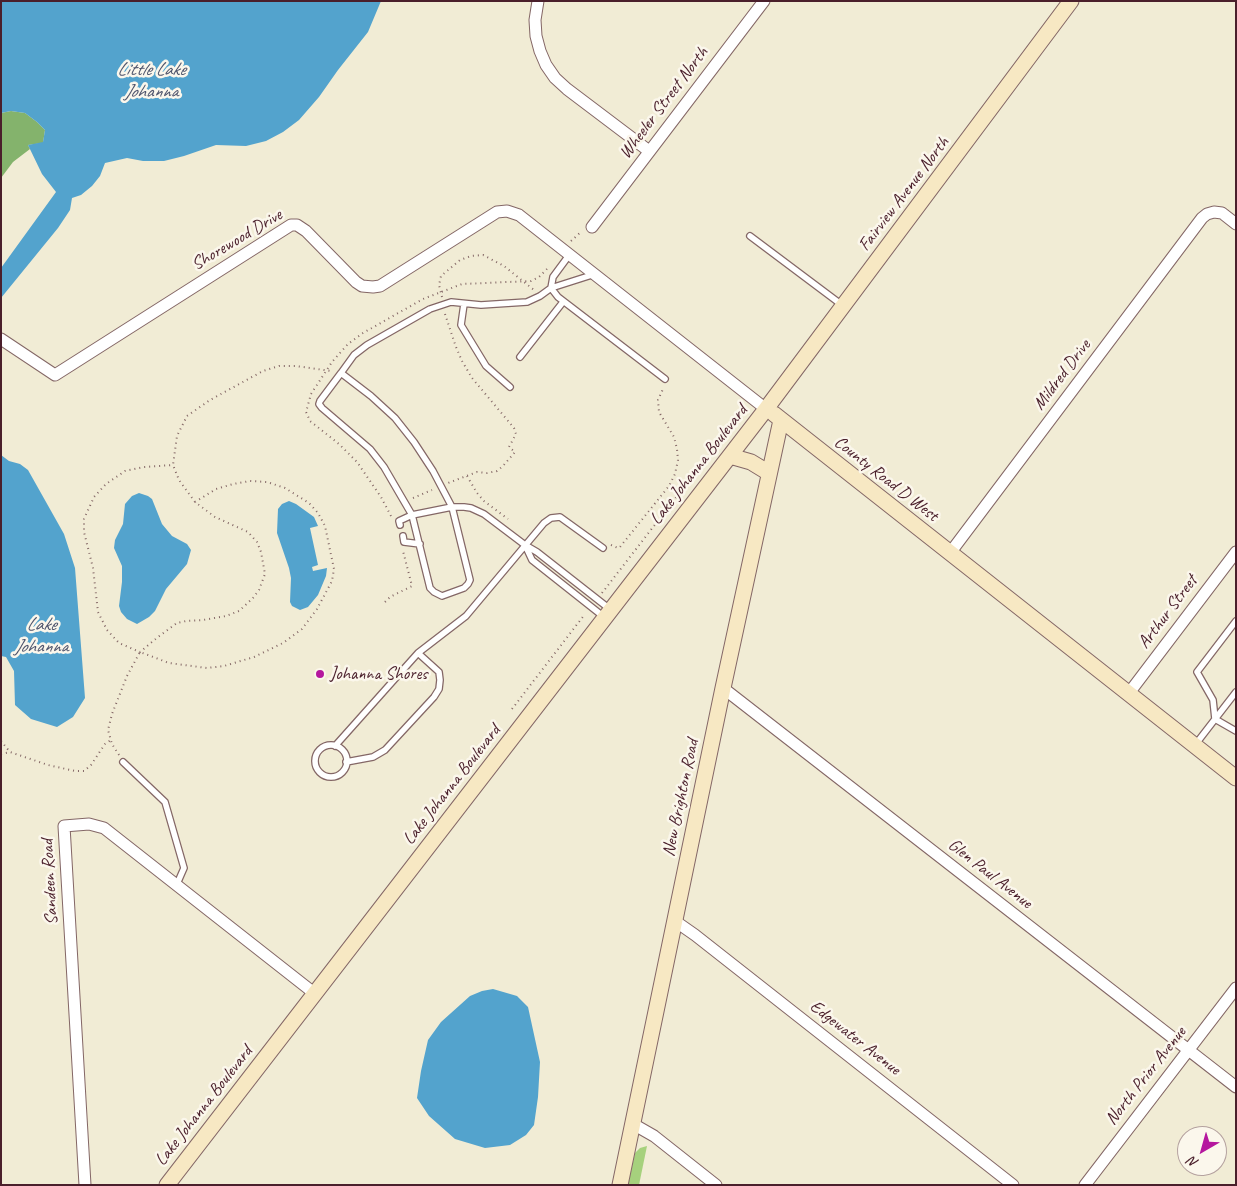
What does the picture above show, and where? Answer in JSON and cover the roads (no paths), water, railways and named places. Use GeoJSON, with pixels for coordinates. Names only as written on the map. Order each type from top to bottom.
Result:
{"type":"FeatureCollection","features":[{"type":"Feature","properties":{"kind":"street"},"geometry":{"type":"LineString","coordinates":[[538,1],[535,20],[536,36],[546,65],[555,78],[649,152]]}},
{"type":"Feature","properties":{"kind":"street","name":"Wheeler Street North"},"geometry":{"type":"LineString","coordinates":[[592,227],[764,1]]}},
{"type":"Feature","properties":{"kind":"street","name":"Fairview Avenue North"},"geometry":{"type":"LineString","coordinates":[[766,409],[1071,1]]}},
{"type":"Feature","properties":{"kind":"street","name":"County Road D West"},"geometry":{"type":"LineString","coordinates":[[512,211],[569,248],[594,274],[1236,778]]}},
{"type":"Feature","properties":{"kind":"street","name":"Shorewood Drive"},"geometry":{"type":"LineString","coordinates":[[1,339],[55,375],[291,224],[297,225],[306,231],[356,282],[362,286],[374,287],[380,286],[497,212],[512,211]]}},
{"type":"Feature","properties":{"kind":"street","name":"Mildred Drive"},"geometry":{"type":"LineString","coordinates":[[950,553],[1202,218],[1214,212],[1222,213],[1236,224]]}},
{"type":"Feature","properties":{"kind":"street","name":"Lake Johanna Boulevard"},"geometry":{"type":"LineString","coordinates":[[166,1185],[766,409]]}},
{"type":"Feature","properties":{"kind":"street","name":"New Brighton Road"},"geometry":{"type":"LineString","coordinates":[[620,1185],[722,688],[781,420]]}},
{"type":"Feature","properties":{"kind":"street"},"geometry":{"type":"LineString","coordinates":[[730,456],[751,462],[769,473]]}},
{"type":"Feature","properties":{"kind":"street","name":"Arthur Street"},"geometry":{"type":"LineString","coordinates":[[1129,693],[1236,552]]}},
{"type":"Feature","properties":{"kind":"street","name":"Glen Paul Avenue"},"geometry":{"type":"LineString","coordinates":[[722,688],[1236,1087]]}},
{"type":"Feature","properties":{"kind":"street","name":"Sandeen Road"},"geometry":{"type":"LineString","coordinates":[[85,1185],[64,826],[90,824],[104,828],[314,993]]}},
{"type":"Feature","properties":{"kind":"street","name":"Edgewater Avenue"},"geometry":{"type":"LineString","coordinates":[[675,921],[696,935],[1013,1185]]}},
{"type":"Feature","properties":{"kind":"street","name":"North Prior Avenue"},"geometry":{"type":"LineString","coordinates":[[1085,1185],[1236,988]]}},
{"type":"Feature","properties":{"kind":"street"},"geometry":{"type":"LineString","coordinates":[[633,1124],[654,1136],[716,1185]]}},
{"type":"Feature","properties":{"kind":"lane"},"geometry":{"type":"LineString","coordinates":[[750,236],[843,307]]}},
{"type":"Feature","properties":{"kind":"lane"},"geometry":{"type":"LineString","coordinates":[[551,288],[553,277],[569,248]]}},
{"type":"Feature","properties":{"kind":"lane"},"geometry":{"type":"LineString","coordinates":[[341,373],[371,396],[395,418],[414,442],[441,486],[452,507],[470,576],[468,584],[464,588],[442,596],[430,588],[412,515],[406,504],[384,467],[370,449],[322,408],[319,404],[320,401],[354,355],[367,345],[430,308],[451,302],[482,305],[527,302],[551,288],[594,274]]}},
{"type":"Feature","properties":{"kind":"lane"},"geometry":{"type":"LineString","coordinates":[[551,288],[563,302],[666,379]]}},
{"type":"Feature","properties":{"kind":"lane"},"geometry":{"type":"LineString","coordinates":[[520,357],[563,302]]}},
{"type":"Feature","properties":{"kind":"lane"},"geometry":{"type":"LineString","coordinates":[[464,304],[461,325],[486,366],[510,387]]}},
{"type":"Feature","properties":{"kind":"lane"},"geometry":{"type":"LineString","coordinates":[[400,525],[399,521],[412,515],[452,507],[477,510],[525,546],[537,552],[598,599],[608,614]]}},
{"type":"Feature","properties":{"kind":"lane"},"geometry":{"type":"LineString","coordinates":[[335,746],[418,653],[466,616],[544,523],[551,518],[560,517],[602,548]]}},
{"type":"Feature","properties":{"kind":"lane"},"geometry":{"type":"LineString","coordinates":[[403,536],[404,542],[420,544]]}},
{"type":"Feature","properties":{"kind":"lane"},"geometry":{"type":"LineString","coordinates":[[525,546],[532,560],[591,607],[608,614]]}},
{"type":"Feature","properties":{"kind":"lane"},"geometry":{"type":"LineString","coordinates":[[1215,719],[1213,700],[1197,672],[1236,621]]}},
{"type":"Feature","properties":{"kind":"lane"},"geometry":{"type":"LineString","coordinates":[[346,762],[373,757],[385,750],[434,698],[439,689],[439,672],[418,653]]}},
{"type":"Feature","properties":{"kind":"lane"},"geometry":{"type":"LineString","coordinates":[[1195,746],[1236,692]]}},
{"type":"Feature","properties":{"kind":"lane"},"geometry":{"type":"LineString","coordinates":[[1215,719],[1236,731]]}},
{"type":"Feature","properties":{"kind":"lane"},"geometry":{"type":"LineString","coordinates":[[335,746],[344,752],[346,762],[342,772],[335,776],[327,776],[317,769],[315,762],[318,751],[324,747],[335,746]]}},
{"type":"Feature","properties":{"kind":"lane"},"geometry":{"type":"LineString","coordinates":[[123,762],[165,802],[184,868],[177,884]]}},
{"type":"Feature","properties":{"kind":"water","name":"Little Lake Johanna"},"geometry":{"type":"Polygon","coordinates":[[[1,1],[381,1],[368,32],[319,97],[299,120],[283,132],[266,141],[246,146],[216,145],[164,161],[143,161],[127,158],[105,163],[100,176],[92,186],[81,195],[72,198],[70,210],[58,228],[1,298],[1,268],[56,192],[42,174],[28,145],[43,142],[45,130],[25,113],[11,111],[1,113],[1,1]]]}},
{"type":"Feature","properties":{"kind":"water","name":"Lake Johanna"},"geometry":{"type":"Polygon","coordinates":[[[1,455],[28,470],[64,534],[75,568],[85,698],[73,717],[57,727],[31,719],[15,705],[14,671],[6,657],[1,656],[1,455]]]}},
{"type":"Feature","properties":{"kind":"water"},"geometry":{"type":"Polygon","coordinates":[[[139,493],[152,499],[162,524],[172,536],[187,544],[191,550],[187,564],[166,589],[155,611],[137,624],[127,619],[119,606],[122,566],[114,548],[115,540],[123,524],[125,504],[132,496],[139,493]]]}},
{"type":"Feature","properties":{"kind":"water"},"geometry":{"type":"Polygon","coordinates":[[[289,501],[314,517],[318,526],[310,528],[318,565],[312,567],[313,571],[327,568],[326,576],[318,595],[308,607],[300,610],[292,606],[290,602],[291,578],[277,533],[278,509],[282,504],[289,501]]]}},
{"type":"Feature","properties":{"kind":"water"},"geometry":{"type":"Polygon","coordinates":[[[493,989],[517,996],[528,1007],[540,1062],[534,1125],[526,1135],[510,1145],[485,1148],[455,1139],[429,1116],[417,1098],[428,1040],[441,1022],[470,996],[493,989]]]}},
{"type":"Feature","properties":{"kind":"place","name":"Johanna Shores"},"geometry":{"type":"Point","coordinates":[320,674]}}]}
